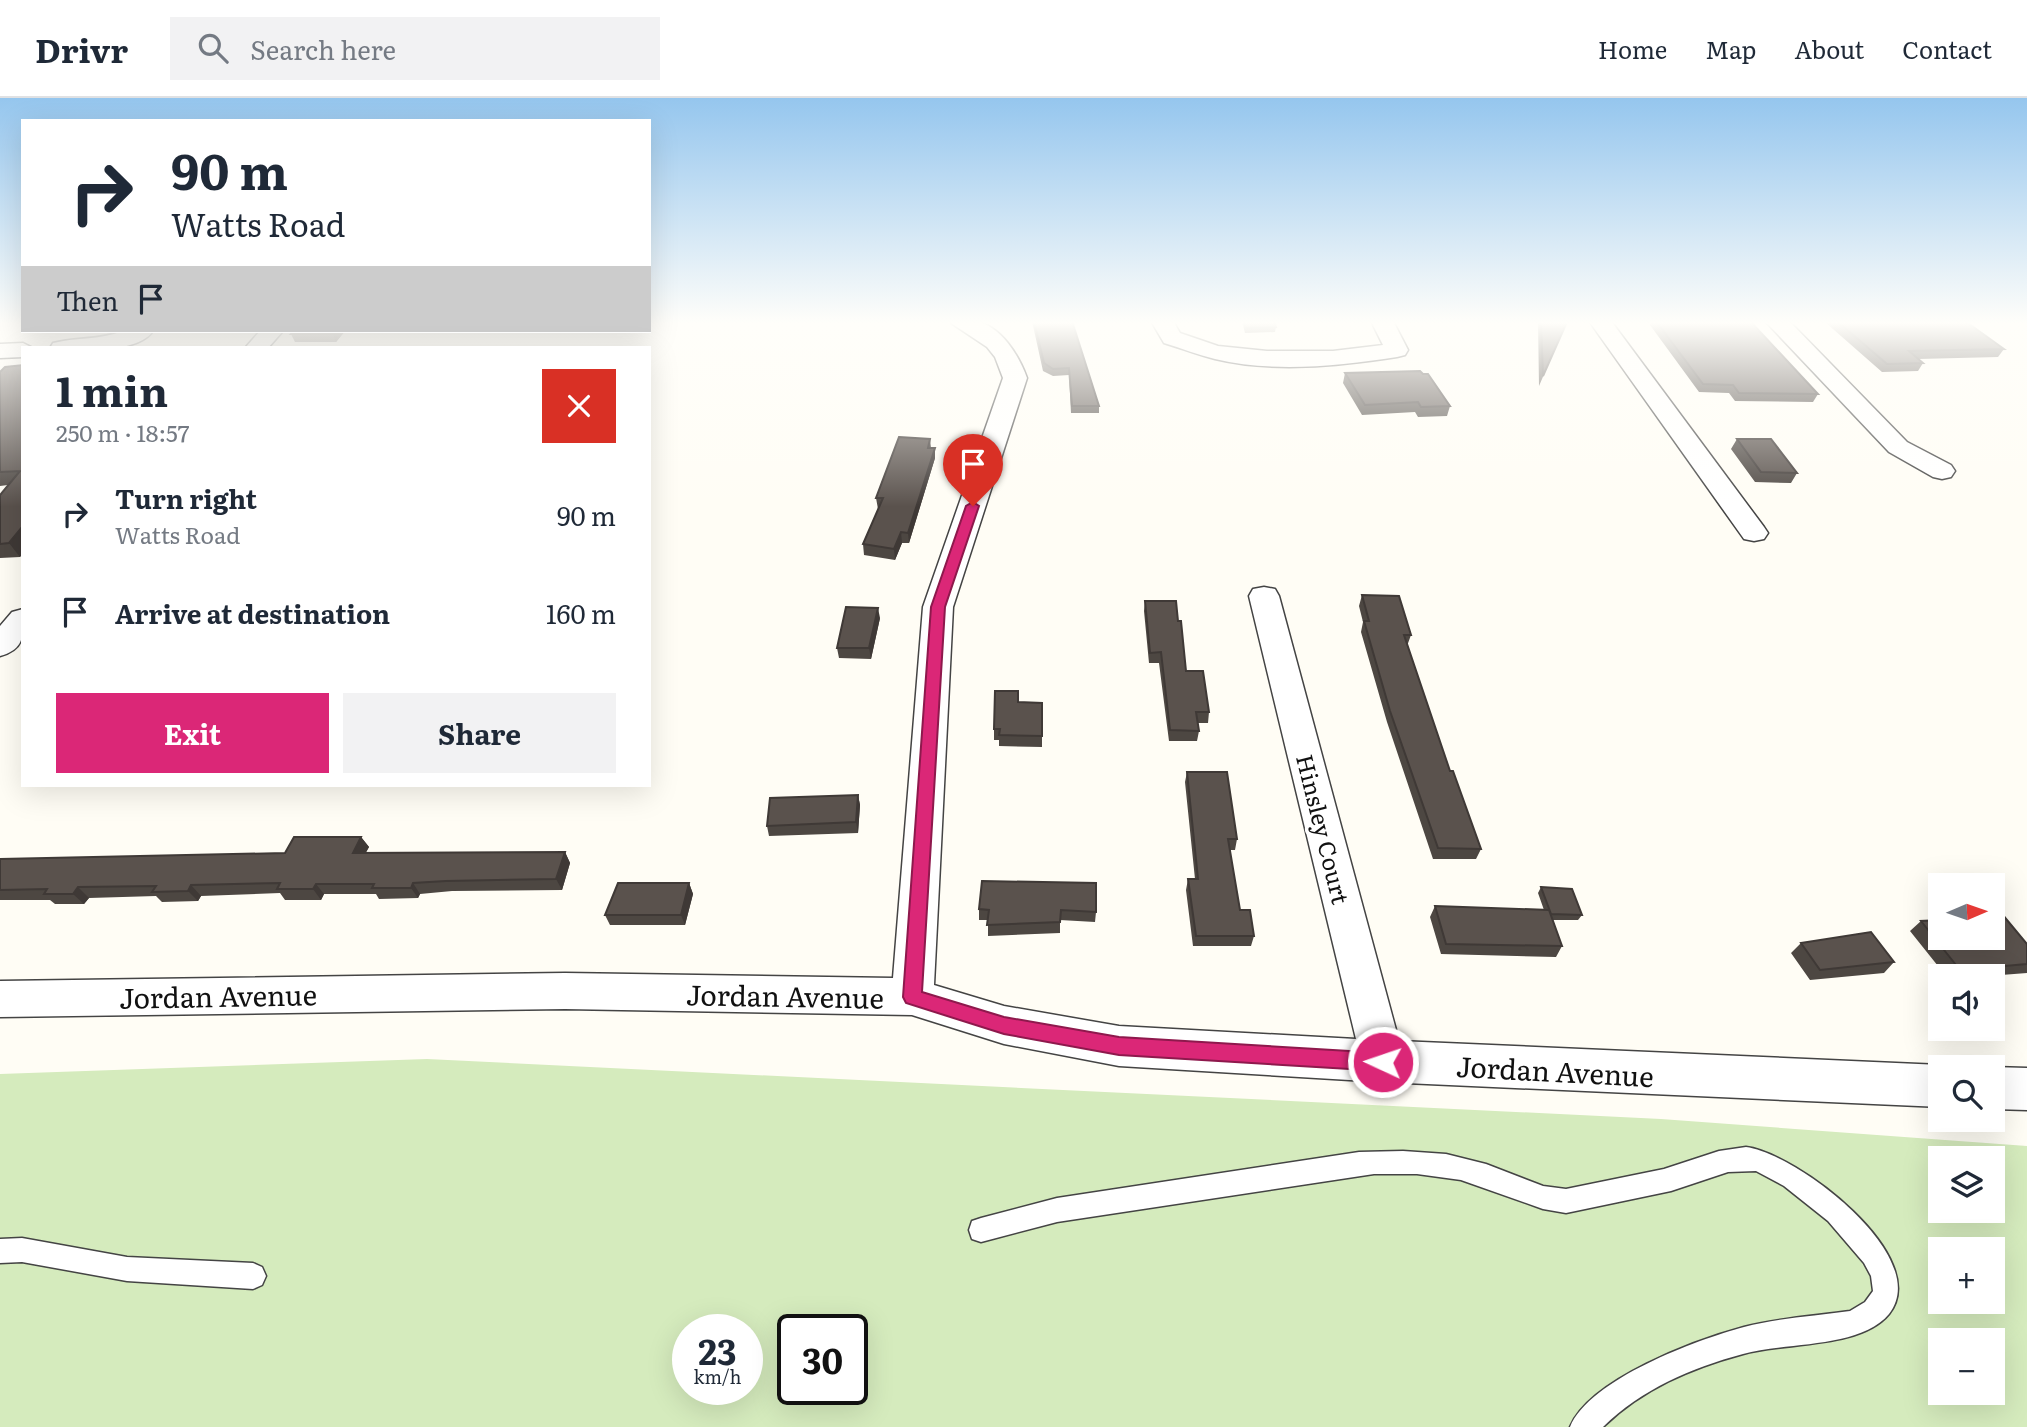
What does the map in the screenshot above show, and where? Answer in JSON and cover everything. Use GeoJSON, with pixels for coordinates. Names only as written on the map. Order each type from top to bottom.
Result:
{"type":"FeatureCollection","features":[{"type":"Feature","properties":{"kind":"street"},"geometry":{"type":"LineString","coordinates":[[912,997],[938,607],[1013,383]]}},
{"type":"Feature","properties":{"kind":"street"},"geometry":{"type":"LineString","coordinates":[[1645,383],[1754,533]]}},
{"type":"Feature","properties":{"kind":"street"},"geometry":{"type":"LineString","coordinates":[[1836,383],[1898,447],[1942,471]]}},
{"type":"Feature","properties":{"kind":"street","name":"Hinsley Court"},"geometry":{"type":"LineString","coordinates":[[1264,596],[1383,1062]]}},
{"type":"Feature","properties":{"kind":"street"},"geometry":{"type":"LineString","coordinates":[[0,646],[21,621]]}},
{"type":"Feature","properties":{"kind":"street","name":"Jordan Avenue"},"geometry":{"type":"LineString","coordinates":[[0,999],[565,990],[912,997],[1004,1025],[1119,1046],[1383,1062],[1928,1085]]}},
{"type":"Feature","properties":{"kind":"street"},"geometry":{"type":"LineString","coordinates":[[2005,1088],[2027,1089]]}},
{"type":"Feature","properties":{"kind":"lane"},"geometry":{"type":"LineString","coordinates":[[981,1230],[1057,1210],[1359,1163],[1409,1162],[1448,1166],[1476,1172],[1547,1199],[1566,1202],[1671,1180],[1720,1161],[1749,1159],[1781,1170],[1825,1203],[1859,1237],[1880,1268],[1886,1292],[1880,1305],[1868,1315],[1853,1323],[1745,1340],[1682,1362],[1615,1397],[1584,1427]]}},
{"type":"Feature","properties":{"kind":"lane"},"geometry":{"type":"LineString","coordinates":[[0,1251],[22,1250],[160,1272],[253,1276]]}},
{"type":"Feature","properties":{"kind":"green space"},"geometry":{"type":"Polygon","coordinates":[[[427,1059],[1661,1119],[2027,1146],[2027,1427],[0,1427],[0,1074],[427,1059]]]}},
{"type":"Feature","properties":{"kind":"building"},"geometry":{"type":"Polygon","coordinates":[[[0,383],[21,383],[21,528],[9,543],[0,544],[0,495],[20,471],[0,472],[0,383]]]}},
{"type":"Feature","properties":{"kind":"building"},"geometry":{"type":"Polygon","coordinates":[[[1070,383],[1092,383],[1099,406],[1072,406],[1070,383]]]}},
{"type":"Feature","properties":{"kind":"building"},"geometry":{"type":"Polygon","coordinates":[[[1351,383],[1434,383],[1450,406],[1421,407],[1418,402],[1365,405],[1351,383]]]}},
{"type":"Feature","properties":{"kind":"building"},"geometry":{"type":"Polygon","coordinates":[[[1808,383],[1818,394],[1739,393],[1733,385],[1703,384],[1808,383]]]}},
{"type":"Feature","properties":{"kind":"building"},"geometry":{"type":"Polygon","coordinates":[[[899,437],[930,439],[928,448],[935,448],[908,533],[901,532],[894,549],[863,544],[883,498],[876,498],[899,437]]]}},
{"type":"Feature","properties":{"kind":"building"},"geometry":{"type":"Polygon","coordinates":[[[1737,439],[1771,439],[1797,473],[1761,472],[1737,439]]]}},
{"type":"Feature","properties":{"kind":"building"},"geometry":{"type":"Polygon","coordinates":[[[1362,595],[1399,596],[1411,635],[1404,635],[1450,771],[1453,771],[1481,849],[1438,848],[1390,711],[1364,621],[1369,621],[1362,595]]]}},
{"type":"Feature","properties":{"kind":"building"},"geometry":{"type":"Polygon","coordinates":[[[1145,601],[1176,601],[1178,621],[1181,621],[1186,671],[1203,671],[1209,712],[1196,712],[1199,731],[1170,730],[1161,652],[1150,653],[1145,601]]]}},
{"type":"Feature","properties":{"kind":"building"},"geometry":{"type":"Polygon","coordinates":[[[846,607],[878,608],[869,648],[837,648],[846,607]]]}},
{"type":"Feature","properties":{"kind":"building"},"geometry":{"type":"Polygon","coordinates":[[[995,691],[1018,691],[1018,702],[1042,703],[1042,736],[999,735],[1000,729],[994,729],[995,691]]]}},
{"type":"Feature","properties":{"kind":"building"},"geometry":{"type":"Polygon","coordinates":[[[1187,772],[1227,772],[1237,839],[1228,839],[1240,910],[1250,910],[1254,936],[1196,936],[1188,879],[1198,879],[1187,772]]]}},
{"type":"Feature","properties":{"kind":"building"},"geometry":{"type":"Polygon","coordinates":[[[858,795],[856,822],[767,826],[770,798],[858,795]]]}},
{"type":"Feature","properties":{"kind":"building"},"geometry":{"type":"Polygon","coordinates":[[[294,837],[361,837],[353,853],[565,852],[556,879],[413,883],[411,888],[372,888],[374,884],[316,884],[313,889],[277,889],[280,883],[191,885],[188,891],[152,892],[156,886],[78,887],[73,894],[44,894],[47,889],[0,890],[0,859],[285,853],[294,837]]]}},
{"type":"Feature","properties":{"kind":"building"},"geometry":{"type":"Polygon","coordinates":[[[982,881],[1096,883],[1096,912],[1061,910],[1060,922],[987,925],[989,910],[979,909],[982,881]]]}},
{"type":"Feature","properties":{"kind":"building"},"geometry":{"type":"Polygon","coordinates":[[[618,883],[689,883],[681,915],[605,915],[618,883]]]}},
{"type":"Feature","properties":{"kind":"building"},"geometry":{"type":"Polygon","coordinates":[[[1541,887],[1572,889],[1582,915],[1551,914],[1541,887]]]}},
{"type":"Feature","properties":{"kind":"building"},"geometry":{"type":"Polygon","coordinates":[[[1435,906],[1549,910],[1562,946],[1446,944],[1435,906]]]}},
{"type":"Feature","properties":{"kind":"building"},"geometry":{"type":"Polygon","coordinates":[[[2006,919],[2027,944],[2027,964],[1955,964],[1944,950],[2006,950],[2006,919]]]}},
{"type":"Feature","properties":{"kind":"building"},"geometry":{"type":"Polygon","coordinates":[[[1921,921],[1928,921],[1928,930],[1921,921]]]}},
{"type":"Feature","properties":{"kind":"building"},"geometry":{"type":"Polygon","coordinates":[[[1871,932],[1894,962],[1820,970],[1801,943],[1871,932]]]}},
{"type":"Feature","properties":{"kind":"route"},"geometry":{"type":"LineString","coordinates":[[973,506],[938,607],[912,997],[1004,1025],[1119,1046],[1383,1062]]}}]}
